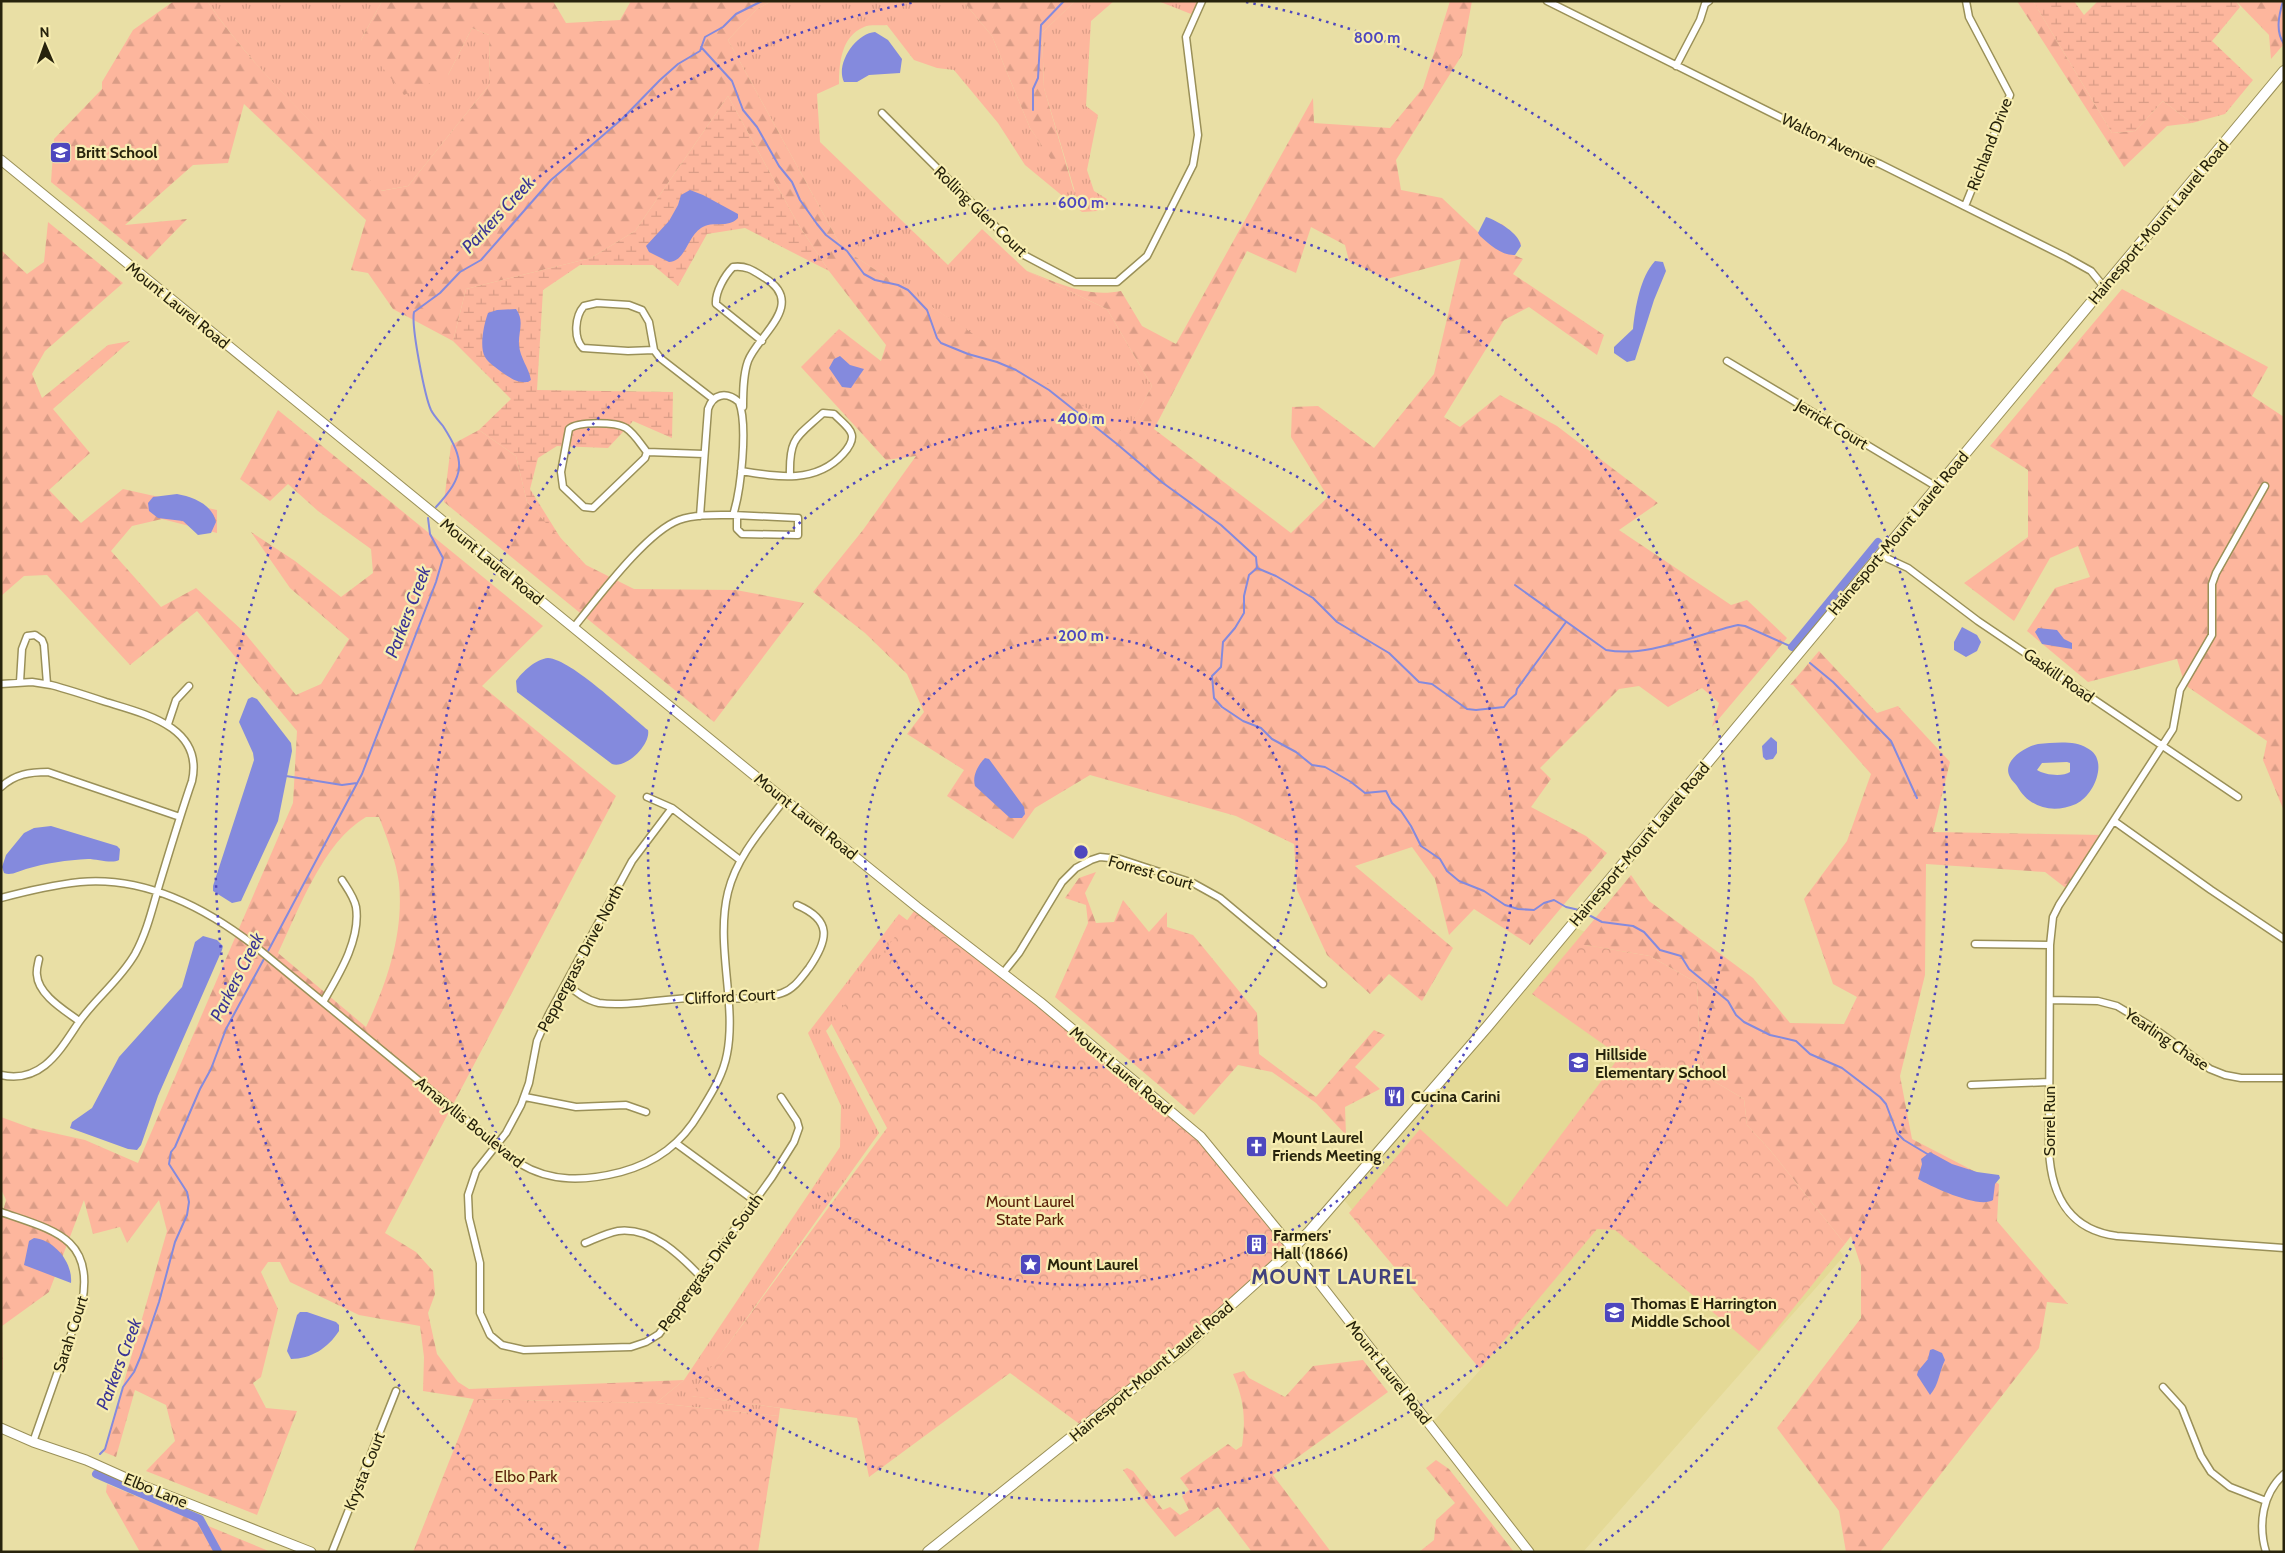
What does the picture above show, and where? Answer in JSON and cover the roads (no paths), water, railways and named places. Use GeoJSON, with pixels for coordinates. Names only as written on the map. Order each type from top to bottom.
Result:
{"type":"FeatureCollection","features":[{"type":"Feature","properties":{"kind":"main road","name":"Hainesport-Mount Laurel Road"},"geometry":{"type":"LineString","coordinates":[[928,1552],[1138,1385],[1293,1249],[1465,1053],[2284,71]]}},
{"type":"Feature","properties":{"kind":"main road","name":"Mount Laurel Road"},"geometry":{"type":"LineString","coordinates":[[1,160],[917,907],[1003,973],[1201,1137],[1293,1249],[1529,1552]]}},
{"type":"Feature","properties":{"kind":"main road","name":"Elbo Lane"},"geometry":{"type":"LineString","coordinates":[[1,1428],[33,1442],[86,1460],[144,1486],[311,1552]]}},
{"type":"Feature","properties":{"kind":"street","name":"Rolling Glen Court"},"geometry":{"type":"LineString","coordinates":[[882,113],[1024,255],[1075,282],[1117,282],[1147,256],[1193,165],[1198,135],[1186,38],[1202,1]]}},
{"type":"Feature","properties":{"kind":"street","name":"Walton Avenue"},"geometry":{"type":"LineString","coordinates":[[1547,1],[1840,147],[1880,164],[1965,206],[2087,268],[2104,287]]}},
{"type":"Feature","properties":{"kind":"street","name":"Richland Drive"},"geometry":{"type":"LineString","coordinates":[[1965,206],[2010,95],[1969,17],[1966,1]]}},
{"type":"Feature","properties":{"kind":"street"},"geometry":{"type":"LineString","coordinates":[[1676,66],[1700,20],[1704,2]]}},
{"type":"Feature","properties":{"kind":"street"},"geometry":{"type":"LineString","coordinates":[[574,627],[626,565],[660,530],[680,520],[700,516],[735,516],[798,518],[798,535],[742,534],[737,529],[735,516],[741,471],[742,411],[746,368],[752,354],[762,340],[781,313],[780,293],[767,279],[745,266],[733,267],[728,272],[716,298],[716,304],[762,340]]}},
{"type":"Feature","properties":{"kind":"street"},"geometry":{"type":"LineString","coordinates":[[654,350],[628,351],[583,348],[577,338],[580,310],[584,306],[597,303],[629,305],[642,310],[647,315],[654,350],[660,358],[713,399]]}},
{"type":"Feature","properties":{"kind":"street","name":"Jerrick Court"},"geometry":{"type":"LineString","coordinates":[[1726,361],[1938,487]]}},
{"type":"Feature","properties":{"kind":"street"},"geometry":{"type":"LineString","coordinates":[[700,516],[708,409],[713,399],[720,395],[734,397],[739,402],[742,411]]}},
{"type":"Feature","properties":{"kind":"street"},"geometry":{"type":"LineString","coordinates":[[741,471],[790,475],[810,476],[824,470],[837,460],[851,445],[852,432],[834,414],[823,413],[794,440],[789,454],[790,475]]}},
{"type":"Feature","properties":{"kind":"street"},"geometry":{"type":"LineString","coordinates":[[647,452],[645,458],[593,508],[584,507],[563,486],[561,477],[569,429],[574,425],[582,423],[621,426],[632,433],[647,452],[704,454]]}},
{"type":"Feature","properties":{"kind":"street","name":"Sorrel Run"},"geometry":{"type":"LineString","coordinates":[[2265,486],[2216,572],[2212,584],[2212,635],[2180,690],[2176,717],[2162,747],[2056,910],[2050,944],[2051,1000],[2048,1142],[2051,1178],[2062,1204],[2082,1224],[2099,1232],[2117,1236],[2284,1248]]}},
{"type":"Feature","properties":{"kind":"street","name":"Gaskill Road"},"geometry":{"type":"LineString","coordinates":[[1880,555],[1908,568],[1978,621],[2238,797]]}},
{"type":"Feature","properties":{"kind":"street"},"geometry":{"type":"LineString","coordinates":[[20,682],[24,640],[31,634],[39,636],[44,645],[48,684]]}},
{"type":"Feature","properties":{"kind":"street"},"geometry":{"type":"LineString","coordinates":[[1,684],[20,682],[48,684],[117,705],[168,724],[178,732],[189,746],[194,763],[192,781],[146,930],[129,963],[79,1021],[58,1053],[45,1067],[28,1075],[9,1077],[1,1075]]}},
{"type":"Feature","properties":{"kind":"street"},"geometry":{"type":"LineString","coordinates":[[168,724],[176,700],[188,686]]}},
{"type":"Feature","properties":{"kind":"street"},"geometry":{"type":"LineString","coordinates":[[1,787],[12,778],[30,772],[48,772],[180,817]]}},
{"type":"Feature","properties":{"kind":"street"},"geometry":{"type":"LineString","coordinates":[[647,797],[672,808],[740,860]]}},
{"type":"Feature","properties":{"kind":"street","name":"Amaryllis Boulevard"},"geometry":{"type":"LineString","coordinates":[[1,898],[58,885],[86,882],[115,883],[157,892],[193,905],[226,924],[496,1145],[529,1169],[549,1176],[580,1179],[608,1175],[643,1165],[664,1154],[677,1144],[700,1113],[714,1089],[724,1066],[729,1041],[724,913],[728,889],[740,860],[785,799]]}},
{"type":"Feature","properties":{"kind":"street","name":"Peppergrass Drive North"},"geometry":{"type":"LineString","coordinates":[[496,1145],[511,1125],[525,1097],[537,1040],[566,984],[632,861],[672,808]]}},
{"type":"Feature","properties":{"kind":"street"},"geometry":{"type":"LineString","coordinates":[[2114,821],[2232,906],[2284,939]]}},
{"type":"Feature","properties":{"kind":"street","name":"Forrest Court"},"geometry":{"type":"LineString","coordinates":[[1003,973],[1019,953],[1068,874],[1091,860],[1110,857],[1204,887],[1220,898],[1323,984]]}},
{"type":"Feature","properties":{"kind":"street"},"geometry":{"type":"LineString","coordinates":[[323,1002],[340,971],[353,937],[356,923],[356,908],[342,880]]}},
{"type":"Feature","properties":{"kind":"street","name":"Clifford Court"},"geometry":{"type":"LineString","coordinates":[[566,984],[586,999],[603,1003],[766,997],[784,993],[794,986],[806,972],[821,947],[824,930],[817,916],[797,905]]}},
{"type":"Feature","properties":{"kind":"street"},"geometry":{"type":"LineString","coordinates":[[1975,944],[2050,944]]}},
{"type":"Feature","properties":{"kind":"street"},"geometry":{"type":"LineString","coordinates":[[39,959],[37,975],[43,989],[79,1021]]}},
{"type":"Feature","properties":{"kind":"street","name":"Yearling Chase"},"geometry":{"type":"LineString","coordinates":[[2051,1000],[2098,1001],[2116,1006],[2149,1025],[2210,1069],[2225,1075],[2241,1078],[2284,1078]]}},
{"type":"Feature","properties":{"kind":"street"},"geometry":{"type":"LineString","coordinates":[[1971,1085],[2049,1082]]}},
{"type":"Feature","properties":{"kind":"street"},"geometry":{"type":"LineString","coordinates":[[525,1097],[576,1107],[626,1105],[646,1112]]}},
{"type":"Feature","properties":{"kind":"street","name":"Peppergrass Drive South"},"geometry":{"type":"LineString","coordinates":[[496,1145],[474,1176],[469,1188],[467,1202],[480,1263],[480,1313],[490,1335],[502,1345],[524,1350],[622,1348],[646,1342],[664,1329],[790,1149],[797,1135],[797,1121],[781,1097]]}},
{"type":"Feature","properties":{"kind":"street"},"geometry":{"type":"LineString","coordinates":[[677,1144],[755,1201]]}},
{"type":"Feature","properties":{"kind":"street","name":"Sarah Court"},"geometry":{"type":"LineString","coordinates":[[1,1212],[58,1233],[70,1243],[80,1257],[84,1273],[85,1288],[82,1303],[33,1442]]}},
{"type":"Feature","properties":{"kind":"street"},"geometry":{"type":"LineString","coordinates":[[584,1243],[620,1231],[642,1233],[656,1239],[683,1259],[701,1277]]}},
{"type":"Feature","properties":{"kind":"street"},"geometry":{"type":"LineString","coordinates":[[2162,1387],[2182,1408],[2202,1456],[2211,1472],[2230,1487],[2266,1501]]}},
{"type":"Feature","properties":{"kind":"street","name":"Krysta Court"},"geometry":{"type":"LineString","coordinates":[[332,1552],[396,1390]]}},
{"type":"Feature","properties":{"kind":"street"},"geometry":{"type":"LineString","coordinates":[[2266,1552],[2262,1523],[2266,1501],[2273,1486],[2284,1474]]}},
{"type":"Feature","properties":{"kind":"water"},"geometry":{"type":"Polygon","coordinates":[[[875,32],[888,40],[902,59],[900,73],[869,75],[857,82],[844,82],[842,67],[849,51],[861,38],[875,32]]]}},
{"type":"Feature","properties":{"kind":"water"},"geometry":{"type":"Polygon","coordinates":[[[690,190],[738,214],[738,218],[730,223],[701,228],[692,237],[679,258],[669,262],[649,252],[646,246],[669,221],[681,195],[690,190]]]}},
{"type":"Feature","properties":{"kind":"water"},"geometry":{"type":"Polygon","coordinates":[[[1486,217],[1502,225],[1516,237],[1521,246],[1515,255],[1501,252],[1480,236],[1478,233],[1486,217]]]}},
{"type":"Feature","properties":{"kind":"water"},"geometry":{"type":"Polygon","coordinates":[[[1655,261],[1663,262],[1666,271],[1654,300],[1635,360],[1627,362],[1614,353],[1614,347],[1633,329],[1642,284],[1655,261]]]}},
{"type":"Feature","properties":{"kind":"water"},"geometry":{"type":"Polygon","coordinates":[[[516,309],[521,322],[520,350],[531,380],[528,382],[512,379],[493,366],[485,357],[482,347],[488,313],[497,310],[516,309]]]}},
{"type":"Feature","properties":{"kind":"water"},"geometry":{"type":"Polygon","coordinates":[[[840,356],[850,365],[864,369],[851,388],[842,387],[829,368],[834,359],[840,356]]]}},
{"type":"Feature","properties":{"kind":"water"},"geometry":{"type":"Polygon","coordinates":[[[177,494],[195,499],[210,510],[216,522],[211,533],[198,535],[183,521],[158,518],[149,511],[148,503],[153,497],[177,494]]]}},
{"type":"Feature","properties":{"kind":"water"},"geometry":{"type":"Polygon","coordinates":[[[1962,627],[1977,635],[1981,642],[1977,651],[1966,657],[1954,650],[1954,642],[1962,627]]]}},
{"type":"Feature","properties":{"kind":"water"},"geometry":{"type":"Polygon","coordinates":[[[2038,628],[2057,630],[2064,639],[2072,643],[2072,649],[2042,644],[2035,632],[2038,628]]]}},
{"type":"Feature","properties":{"kind":"water"},"geometry":{"type":"Polygon","coordinates":[[[548,658],[571,667],[614,700],[648,730],[646,742],[637,754],[624,763],[612,764],[517,692],[516,681],[522,674],[534,663],[548,658]]]}},
{"type":"Feature","properties":{"kind":"water"},"geometry":{"type":"Polygon","coordinates":[[[252,697],[257,699],[291,743],[292,751],[278,821],[241,901],[232,903],[213,891],[213,886],[254,760],[253,753],[239,722],[248,699],[252,697]]]}},
{"type":"Feature","properties":{"kind":"water"},"geometry":{"type":"Polygon","coordinates":[[[1771,737],[1777,742],[1777,753],[1773,759],[1766,760],[1763,757],[1762,746],[1771,737]]]}},
{"type":"Feature","properties":{"kind":"water"},"geometry":{"type":"Polygon","coordinates":[[[2070,743],[2082,745],[2094,753],[2098,760],[2097,777],[2083,800],[2059,809],[2042,807],[2022,794],[2011,778],[2008,771],[2009,765],[2016,755],[2033,745],[2070,743]],[[2042,763],[2037,770],[2049,774],[2067,774],[2070,772],[2070,763],[2042,763]]]}},
{"type":"Feature","properties":{"kind":"water"},"geometry":{"type":"Polygon","coordinates":[[[985,758],[989,759],[1024,807],[1025,814],[1022,818],[1010,818],[975,786],[974,778],[976,771],[985,758]]]}},
{"type":"Feature","properties":{"kind":"water"},"geometry":{"type":"Polygon","coordinates":[[[51,826],[117,846],[120,849],[119,860],[88,859],[64,861],[41,865],[12,874],[4,873],[2,867],[6,855],[24,833],[34,828],[51,826]]]}},
{"type":"Feature","properties":{"kind":"water"},"geometry":{"type":"Polygon","coordinates":[[[203,936],[217,940],[223,946],[222,950],[158,1096],[141,1145],[137,1150],[128,1149],[70,1128],[72,1122],[92,1108],[119,1057],[182,987],[195,942],[203,936]]]}},
{"type":"Feature","properties":{"kind":"water"},"geometry":{"type":"Polygon","coordinates":[[[1930,1152],[1952,1164],[1977,1172],[1999,1175],[2000,1178],[1995,1184],[1993,1200],[1977,1202],[1955,1196],[1918,1179],[1922,1164],[1921,1159],[1930,1152]]]}},
{"type":"Feature","properties":{"kind":"water"},"geometry":{"type":"Polygon","coordinates":[[[34,1238],[49,1243],[66,1260],[71,1275],[71,1283],[24,1265],[29,1241],[34,1238]]]}},
{"type":"Feature","properties":{"kind":"water"},"geometry":{"type":"Polygon","coordinates":[[[300,1312],[307,1312],[336,1322],[339,1325],[339,1331],[330,1343],[312,1355],[291,1359],[287,1351],[297,1315],[300,1312]]]}},
{"type":"Feature","properties":{"kind":"water"},"geometry":{"type":"Polygon","coordinates":[[[1933,1349],[1942,1353],[1945,1360],[1930,1395],[1917,1375],[1928,1359],[1930,1350],[1933,1349]]]}},
{"type":"Feature","properties":{"kind":"waterway","name":"Parkers Creek"},"geometry":{"type":"LineString","coordinates":[[436,507],[453,486],[457,477],[459,459],[456,449],[428,403],[416,346],[414,312],[440,293],[460,272],[481,260],[551,180],[622,119],[678,64],[700,51],[705,37],[723,27],[736,14],[762,1]]}},
{"type":"Feature","properties":{"kind":"waterway"},"geometry":{"type":"LineString","coordinates":[[1033,110],[1033,89],[1038,78],[1041,25],[1064,1]]}},
{"type":"Feature","properties":{"kind":"waterway"},"geometry":{"type":"LineString","coordinates":[[2283,1],[2279,17],[2279,34],[2284,44]]}},
{"type":"Feature","properties":{"kind":"waterway"},"geometry":{"type":"LineString","coordinates":[[701,47],[732,81],[743,110],[757,127],[779,166],[792,182],[800,200],[817,224],[826,235],[847,251],[864,274],[875,280],[898,285],[908,290],[927,310],[937,338],[941,343],[1016,370],[1049,390],[1163,483],[1221,525],[1256,557],[1257,568],[1249,575],[1244,596],[1244,613],[1235,628],[1223,642],[1221,667],[1212,676],[1214,698],[1222,707],[1243,721],[1261,728],[1272,739],[1296,752],[1312,765],[1325,767],[1351,782],[1365,793],[1386,791],[1392,803],[1401,811],[1411,826],[1421,846],[1440,859],[1447,871],[1459,881],[1484,891],[1505,905],[1518,909],[1534,910],[1544,903],[1554,900],[1566,907],[1579,910]]}},
{"type":"Feature","properties":{"kind":"waterway","name":"Parkers Creek"},"geometry":{"type":"LineString","coordinates":[[267,953],[362,774],[436,582],[443,558],[430,534],[428,518]]}},
{"type":"Feature","properties":{"kind":"waterway"},"geometry":{"type":"LineString","coordinates":[[1792,647],[1878,542]]}},
{"type":"Feature","properties":{"kind":"waterway"},"geometry":{"type":"LineString","coordinates":[[1257,568],[1276,576],[1313,598],[1337,622],[1389,653],[1419,682],[1432,684],[1467,709],[1504,707],[1516,694],[1517,689],[1566,622]]}},
{"type":"Feature","properties":{"kind":"waterway"},"geometry":{"type":"LineString","coordinates":[[1515,585],[1606,650],[1623,652],[1656,648],[1738,625],[1745,626],[1792,647]]}},
{"type":"Feature","properties":{"kind":"waterway"},"geometry":{"type":"LineString","coordinates":[[1810,663],[1833,682],[1891,741],[1917,798]]}},
{"type":"Feature","properties":{"kind":"waterway"},"geometry":{"type":"LineString","coordinates":[[286,776],[342,785],[357,783]]}},
{"type":"Feature","properties":{"kind":"waterway"},"geometry":{"type":"LineString","coordinates":[[1585,913],[1602,922],[1633,926],[1644,932],[1660,950],[1681,956],[1689,969],[1728,1001],[1736,1015],[1744,1022],[1770,1035],[1796,1041],[1810,1054],[1842,1068],[1880,1097],[1886,1104],[1897,1133],[1904,1140],[1929,1155]]}},
{"type":"Feature","properties":{"kind":"waterway","name":"Parkers Creek"},"geometry":{"type":"LineString","coordinates":[[100,1454],[105,1449],[123,1387],[134,1372],[140,1358],[159,1302],[175,1242],[187,1215],[189,1202],[187,1192],[169,1164],[171,1152],[211,1069],[226,1029],[265,957]]}},
{"type":"Feature","properties":{"kind":"waterway","name":"Parkers Creek"},"geometry":{"type":"LineString","coordinates":[[96,1474],[200,1519],[218,1552]]}},
{"type":"Feature","properties":{"kind":"place","name":"Britt School"},"geometry":{"type":"Point","coordinates":[60,152]}},
{"type":"Feature","properties":{"kind":"place","name":"Hillside Elementary School"},"geometry":{"type":"Point","coordinates":[1579,1063]}},
{"type":"Feature","properties":{"kind":"place","name":"Cucina Carini"},"geometry":{"type":"Point","coordinates":[1395,1096]}},
{"type":"Feature","properties":{"kind":"place","name":"Mount Laurel Friends Meeting"},"geometry":{"type":"Point","coordinates":[1256,1146]}},
{"type":"Feature","properties":{"kind":"place","name":"Farmers' Hall (1866)"},"geometry":{"type":"Point","coordinates":[1257,1244]}},
{"type":"Feature","properties":{"kind":"place","name":"Mount Laurel"},"geometry":{"type":"Point","coordinates":[1031,1264]}},
{"type":"Feature","properties":{"kind":"place","name":"Thomas E Harrington Middle School"},"geometry":{"type":"Point","coordinates":[1615,1312]}},
{"type":"Feature","properties":{"kind":"district","name":"MOUNT LAUREL"},"geometry":{"type":"Point","coordinates":[1334,1277]}},
{"type":"Feature","properties":{"kind":"park label","name":"Mount Laurel State Park"},"geometry":{"type":"Point","coordinates":[1030,1210]}},
{"type":"Feature","properties":{"kind":"park label","name":"Elbo Park"},"geometry":{"type":"Point","coordinates":[526,1476]}}]}
